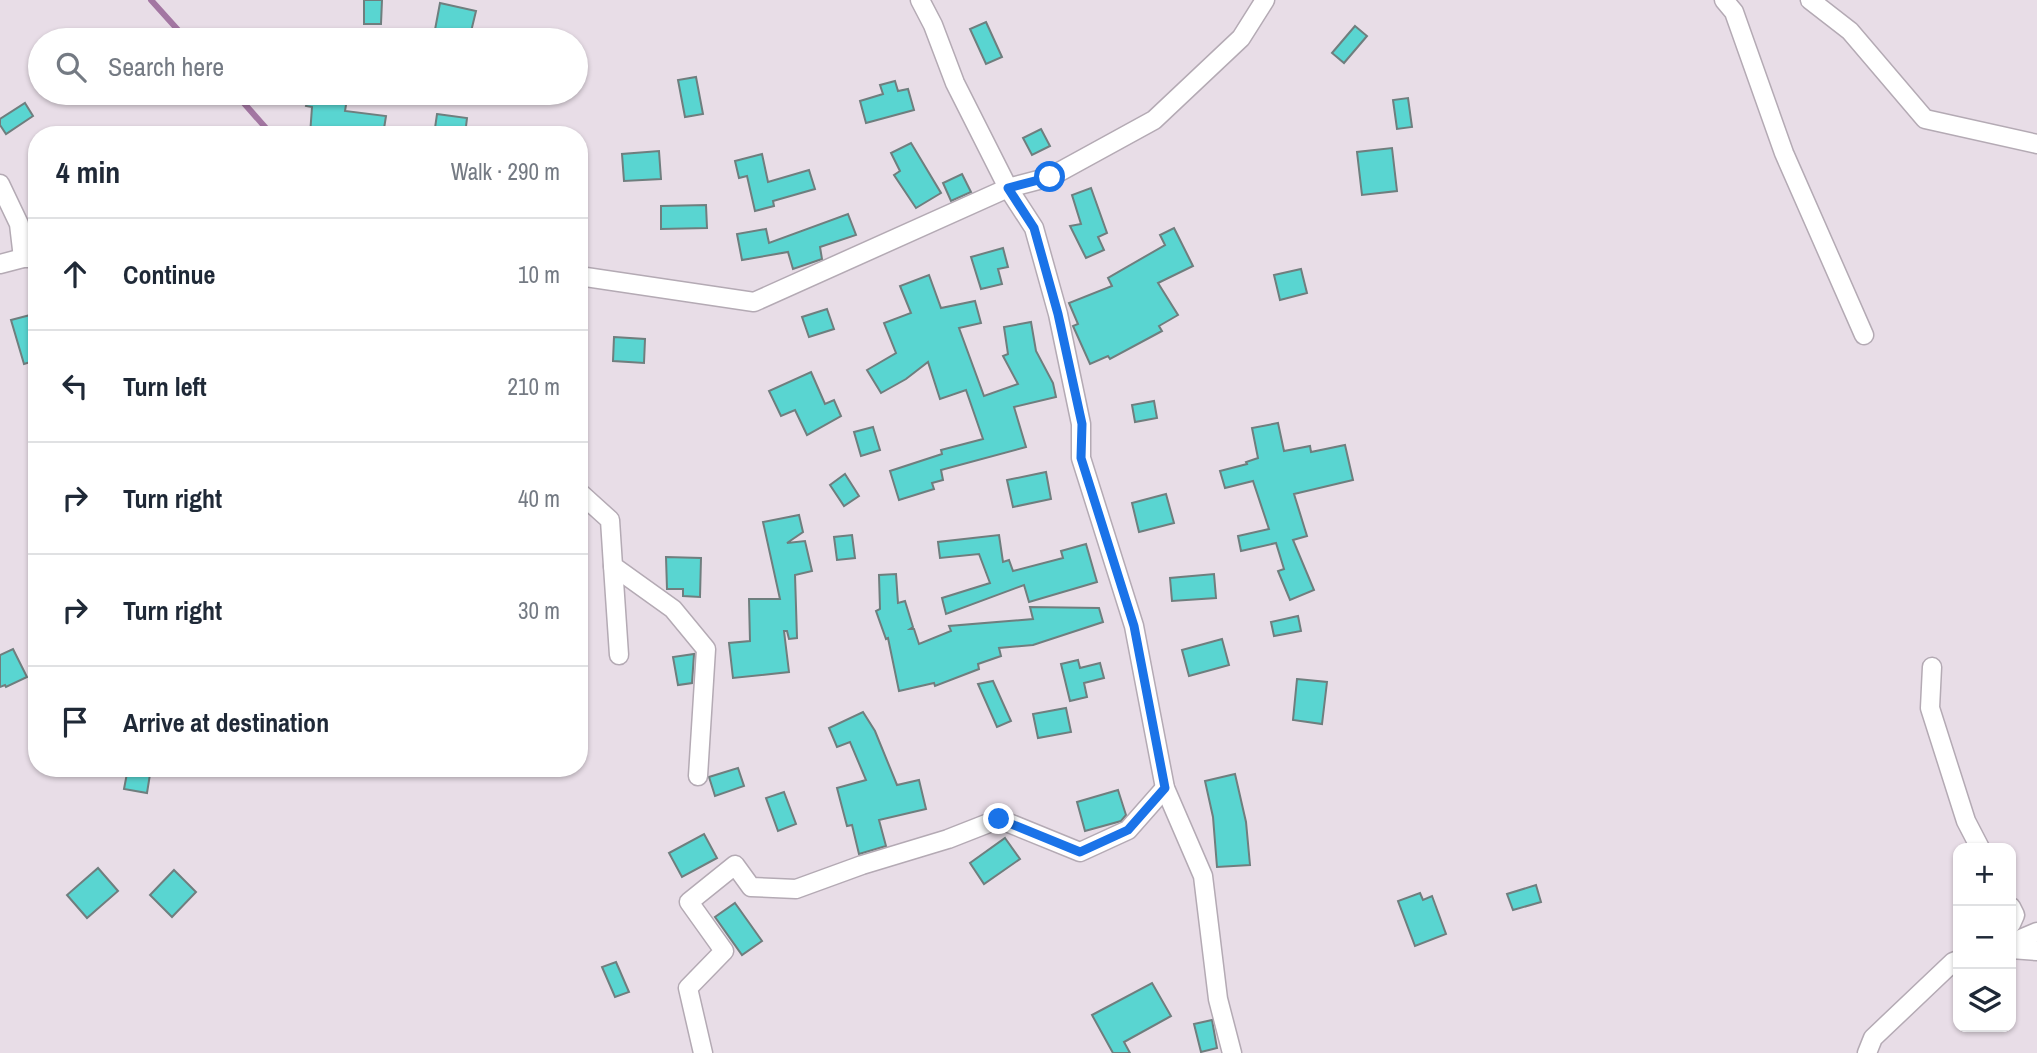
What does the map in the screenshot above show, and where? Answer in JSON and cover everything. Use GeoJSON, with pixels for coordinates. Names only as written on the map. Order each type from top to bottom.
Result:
{"type":"FeatureCollection","features":[{"type":"Feature","properties":{"kind":"street"},"geometry":{"type":"LineString","coordinates":[[920,0],[933,25],[955,83],[1008,188],[1034,228],[1058,314],[1082,424],[1081,458],[1134,626],[1165,788],[1203,876],[1218,999],[1232,1053]]}},
{"type":"Feature","properties":{"kind":"street"},"geometry":{"type":"LineString","coordinates":[[588,277],[754,302],[1008,188],[1050,177],[1154,120],[1241,38],[1265,0]]}},
{"type":"Feature","properties":{"kind":"street"},"geometry":{"type":"LineString","coordinates":[[1724,0],[1734,12],[1784,153],[1864,334]]}},
{"type":"Feature","properties":{"kind":"street"},"geometry":{"type":"LineString","coordinates":[[1810,0],[1850,31],[1925,119],[2037,144]]}},
{"type":"Feature","properties":{"kind":"street"},"geometry":{"type":"LineString","coordinates":[[0,184],[19,223],[28,252]]}},
{"type":"Feature","properties":{"kind":"street"},"geometry":{"type":"LineString","coordinates":[[0,264],[28,258]]}},
{"type":"Feature","properties":{"kind":"street"},"geometry":{"type":"LineString","coordinates":[[588,500],[610,520],[619,655]]}},
{"type":"Feature","properties":{"kind":"street"},"geometry":{"type":"LineString","coordinates":[[613,566],[673,609],[706,649],[698,776]]}},
{"type":"Feature","properties":{"kind":"street"},"geometry":{"type":"LineString","coordinates":[[1932,667],[1930,708],[1966,821],[1977,843]]}},
{"type":"Feature","properties":{"kind":"street"},"geometry":{"type":"LineString","coordinates":[[703,1053],[688,988],[724,951],[689,902],[736,865],[751,887],[796,889],[862,865],[948,839],[999,819],[1080,852],[1128,830],[1165,788]]}},
{"type":"Feature","properties":{"kind":"street"},"geometry":{"type":"LineString","coordinates":[[2016,941],[2037,932]]}},
{"type":"Feature","properties":{"kind":"street"},"geometry":{"type":"LineString","coordinates":[[2016,949],[2037,951]]}},
{"type":"Feature","properties":{"kind":"street"},"geometry":{"type":"LineString","coordinates":[[1867,1053],[1873,1038],[1953,962]]}},
{"type":"Feature","properties":{"kind":"building"},"geometry":{"type":"Polygon","coordinates":[[[364,0],[382,0],[381,24],[364,24],[364,0]]]}},
{"type":"Feature","properties":{"kind":"building"},"geometry":{"type":"Polygon","coordinates":[[[440,3],[476,11],[472,28],[435,28],[440,3]]]}},
{"type":"Feature","properties":{"kind":"building"},"geometry":{"type":"Polygon","coordinates":[[[986,22],[1002,57],[986,64],[970,29],[986,22]]]}},
{"type":"Feature","properties":{"kind":"building"},"geometry":{"type":"Polygon","coordinates":[[[1355,26],[1367,36],[1344,63],[1332,53],[1355,26]]]}},
{"type":"Feature","properties":{"kind":"building"},"geometry":{"type":"Polygon","coordinates":[[[696,77],[703,114],[685,117],[678,80],[696,77]]]}},
{"type":"Feature","properties":{"kind":"building"},"geometry":{"type":"Polygon","coordinates":[[[895,81],[898,91],[908,89],[914,110],[866,123],[860,101],[883,94],[880,85],[895,81]]]}},
{"type":"Feature","properties":{"kind":"building"},"geometry":{"type":"Polygon","coordinates":[[[1408,98],[1412,127],[1397,129],[1393,100],[1408,98]]]}},
{"type":"Feature","properties":{"kind":"building"},"geometry":{"type":"Polygon","coordinates":[[[25,103],[33,116],[6,134],[0,125],[0,119],[25,103]]]}},
{"type":"Feature","properties":{"kind":"building"},"geometry":{"type":"Polygon","coordinates":[[[346,105],[345,111],[386,116],[384,126],[311,126],[312,107],[306,106],[346,105]]]}},
{"type":"Feature","properties":{"kind":"building"},"geometry":{"type":"Polygon","coordinates":[[[437,114],[467,118],[466,126],[435,126],[437,114]]]}},
{"type":"Feature","properties":{"kind":"building"},"geometry":{"type":"Polygon","coordinates":[[[1041,129],[1050,146],[1032,155],[1023,138],[1041,129]]]}},
{"type":"Feature","properties":{"kind":"building"},"geometry":{"type":"Polygon","coordinates":[[[911,143],[941,193],[916,208],[894,175],[900,171],[891,153],[911,143]]]}},
{"type":"Feature","properties":{"kind":"building"},"geometry":{"type":"Polygon","coordinates":[[[1392,148],[1397,191],[1362,195],[1357,152],[1392,148]]]}},
{"type":"Feature","properties":{"kind":"building"},"geometry":{"type":"Polygon","coordinates":[[[659,151],[661,179],[624,181],[622,154],[659,151]]]}},
{"type":"Feature","properties":{"kind":"building"},"geometry":{"type":"Polygon","coordinates":[[[762,154],[768,182],[809,170],[815,189],[773,201],[774,206],[755,211],[747,176],[739,178],[735,161],[762,154]]]}},
{"type":"Feature","properties":{"kind":"building"},"geometry":{"type":"Polygon","coordinates":[[[962,174],[971,192],[951,201],[943,183],[962,174]]]}},
{"type":"Feature","properties":{"kind":"building"},"geometry":{"type":"Polygon","coordinates":[[[1091,188],[1107,233],[1098,237],[1104,250],[1086,258],[1070,226],[1081,224],[1072,195],[1091,188]]]}},
{"type":"Feature","properties":{"kind":"building"},"geometry":{"type":"Polygon","coordinates":[[[706,205],[707,228],[661,229],[661,206],[706,205]]]}},
{"type":"Feature","properties":{"kind":"building"},"geometry":{"type":"Polygon","coordinates":[[[848,214],[856,235],[820,247],[822,259],[793,269],[788,252],[742,260],[737,234],[766,229],[769,243],[848,214]]]}},
{"type":"Feature","properties":{"kind":"building"},"geometry":{"type":"Polygon","coordinates":[[[1174,228],[1193,266],[1158,283],[1178,315],[1159,326],[1162,331],[1110,359],[1108,356],[1090,364],[1073,326],[1078,324],[1069,303],[1112,286],[1108,278],[1165,245],[1160,235],[1174,228]]]}},
{"type":"Feature","properties":{"kind":"building"},"geometry":{"type":"Polygon","coordinates":[[[1003,248],[1008,267],[998,269],[1002,284],[981,289],[971,257],[1003,248]]]}},
{"type":"Feature","properties":{"kind":"building"},"geometry":{"type":"Polygon","coordinates":[[[1301,269],[1307,293],[1280,300],[1274,275],[1301,269]]]}},
{"type":"Feature","properties":{"kind":"building"},"geometry":{"type":"Polygon","coordinates":[[[929,275],[941,308],[975,301],[981,323],[959,328],[984,396],[1018,384],[1003,356],[1008,354],[1004,327],[1031,322],[1036,351],[1053,383],[1056,397],[1014,407],[1026,447],[941,470],[943,480],[932,483],[934,489],[899,500],[890,471],[942,454],[941,450],[983,439],[966,390],[940,399],[928,362],[881,393],[867,370],[896,353],[884,323],[911,313],[900,286],[929,275]]]}},
{"type":"Feature","properties":{"kind":"building"},"geometry":{"type":"Polygon","coordinates":[[[827,309],[834,329],[809,337],[802,317],[827,309]]]}},
{"type":"Feature","properties":{"kind":"building"},"geometry":{"type":"Polygon","coordinates":[[[28,316],[28,363],[24,364],[11,320],[28,316]]]}},
{"type":"Feature","properties":{"kind":"building"},"geometry":{"type":"Polygon","coordinates":[[[614,337],[645,339],[644,363],[613,361],[614,337]]]}},
{"type":"Feature","properties":{"kind":"building"},"geometry":{"type":"Polygon","coordinates":[[[811,372],[825,404],[834,400],[841,416],[807,435],[795,410],[781,416],[769,391],[811,372]]]}},
{"type":"Feature","properties":{"kind":"building"},"geometry":{"type":"Polygon","coordinates":[[[1154,401],[1157,418],[1135,422],[1132,405],[1154,401]]]}},
{"type":"Feature","properties":{"kind":"building"},"geometry":{"type":"Polygon","coordinates":[[[1278,423],[1284,451],[1310,446],[1311,452],[1345,445],[1353,480],[1294,494],[1307,536],[1293,540],[1314,590],[1290,600],[1278,571],[1284,569],[1276,543],[1241,551],[1238,536],[1269,529],[1253,481],[1225,488],[1220,471],[1247,464],[1246,462],[1258,458],[1252,428],[1278,423]]]}},
{"type":"Feature","properties":{"kind":"building"},"geometry":{"type":"Polygon","coordinates":[[[873,427],[880,450],[861,456],[854,432],[873,427]]]}},
{"type":"Feature","properties":{"kind":"building"},"geometry":{"type":"Polygon","coordinates":[[[1046,472],[1051,499],[1013,507],[1007,480],[1046,472]]]}},
{"type":"Feature","properties":{"kind":"building"},"geometry":{"type":"Polygon","coordinates":[[[845,474],[859,496],[844,506],[830,485],[845,474]]]}},
{"type":"Feature","properties":{"kind":"building"},"geometry":{"type":"Polygon","coordinates":[[[1166,494],[1174,523],[1139,532],[1132,503],[1166,494]]]}},
{"type":"Feature","properties":{"kind":"building"},"geometry":{"type":"Polygon","coordinates":[[[799,515],[803,532],[787,543],[805,541],[812,571],[795,575],[797,638],[789,639],[787,631],[784,631],[789,672],[733,678],[729,643],[750,641],[749,599],[780,599],[763,522],[799,515]]]}},
{"type":"Feature","properties":{"kind":"building"},"geometry":{"type":"Polygon","coordinates":[[[852,535],[855,558],[837,560],[834,537],[852,535]]]}},
{"type":"Feature","properties":{"kind":"building"},"geometry":{"type":"Polygon","coordinates":[[[999,535],[1003,562],[1009,560],[1013,571],[1063,558],[1061,551],[1086,544],[1097,582],[1029,602],[1024,585],[946,614],[942,598],[990,583],[979,554],[940,558],[938,542],[999,535]]]}},
{"type":"Feature","properties":{"kind":"building"},"geometry":{"type":"Polygon","coordinates":[[[666,557],[701,558],[700,597],[683,596],[683,589],[667,589],[666,557]]]}},
{"type":"Feature","properties":{"kind":"building"},"geometry":{"type":"Polygon","coordinates":[[[896,574],[898,603],[905,601],[913,627],[910,629],[914,629],[919,644],[951,631],[949,626],[1033,619],[1030,607],[1099,608],[1103,622],[1033,645],[999,648],[1001,656],[978,664],[979,669],[935,686],[934,683],[899,691],[888,638],[886,639],[876,611],[880,609],[879,575],[896,574]]]}},
{"type":"Feature","properties":{"kind":"building"},"geometry":{"type":"Polygon","coordinates":[[[1214,574],[1216,598],[1172,601],[1170,578],[1214,574]]]}},
{"type":"Feature","properties":{"kind":"building"},"geometry":{"type":"Polygon","coordinates":[[[1298,616],[1301,631],[1274,636],[1271,622],[1298,616]]]}},
{"type":"Feature","properties":{"kind":"building"},"geometry":{"type":"Polygon","coordinates":[[[1222,639],[1229,665],[1189,676],[1182,650],[1222,639]]]}},
{"type":"Feature","properties":{"kind":"building"},"geometry":{"type":"Polygon","coordinates":[[[13,649],[27,677],[0,687],[0,655],[13,649]]]}},
{"type":"Feature","properties":{"kind":"building"},"geometry":{"type":"Polygon","coordinates":[[[694,654],[692,683],[678,685],[673,657],[694,654]]]}},
{"type":"Feature","properties":{"kind":"building"},"geometry":{"type":"Polygon","coordinates":[[[1078,660],[1080,668],[1100,663],[1104,678],[1084,683],[1087,697],[1070,701],[1061,664],[1078,660]]]}},
{"type":"Feature","properties":{"kind":"building"},"geometry":{"type":"Polygon","coordinates":[[[1297,679],[1327,682],[1322,724],[1293,720],[1297,679]]]}},
{"type":"Feature","properties":{"kind":"building"},"geometry":{"type":"Polygon","coordinates":[[[993,681],[1011,721],[997,727],[978,684],[993,681]]]}},
{"type":"Feature","properties":{"kind":"building"},"geometry":{"type":"Polygon","coordinates":[[[1066,708],[1071,732],[1038,738],[1033,714],[1066,708]]]}},
{"type":"Feature","properties":{"kind":"building"},"geometry":{"type":"Polygon","coordinates":[[[863,712],[875,731],[897,785],[919,780],[926,809],[879,820],[886,846],[859,854],[852,825],[847,826],[837,788],[866,780],[850,742],[837,747],[829,728],[863,712]]]}},
{"type":"Feature","properties":{"kind":"building"},"geometry":{"type":"Polygon","coordinates":[[[738,768],[744,786],[715,796],[709,777],[738,768]]]}},
{"type":"Feature","properties":{"kind":"building"},"geometry":{"type":"Polygon","coordinates":[[[1235,774],[1246,822],[1250,865],[1217,867],[1213,817],[1205,781],[1235,774]]]}},
{"type":"Feature","properties":{"kind":"building"},"geometry":{"type":"Polygon","coordinates":[[[126,777],[150,777],[147,793],[124,789],[126,777]]]}},
{"type":"Feature","properties":{"kind":"building"},"geometry":{"type":"Polygon","coordinates":[[[1118,790],[1126,815],[1121,821],[1085,831],[1077,802],[1118,790]]]}},
{"type":"Feature","properties":{"kind":"building"},"geometry":{"type":"Polygon","coordinates":[[[784,792],[796,824],[778,831],[766,798],[784,792]]]}},
{"type":"Feature","properties":{"kind":"building"},"geometry":{"type":"Polygon","coordinates":[[[704,834],[717,858],[682,877],[669,853],[704,834]]]}},
{"type":"Feature","properties":{"kind":"building"},"geometry":{"type":"Polygon","coordinates":[[[1005,838],[1020,859],[984,884],[970,863],[1005,838]]]}},
{"type":"Feature","properties":{"kind":"building"},"geometry":{"type":"Polygon","coordinates":[[[98,868],[118,891],[87,918],[67,895],[98,868]]]}},
{"type":"Feature","properties":{"kind":"building"},"geometry":{"type":"Polygon","coordinates":[[[174,870],[196,892],[172,917],[150,895],[174,870]]]}},
{"type":"Feature","properties":{"kind":"building"},"geometry":{"type":"Polygon","coordinates":[[[1536,885],[1541,902],[1513,910],[1507,894],[1536,885]]]}},
{"type":"Feature","properties":{"kind":"building"},"geometry":{"type":"Polygon","coordinates":[[[1420,893],[1423,900],[1432,896],[1446,934],[1415,946],[1398,901],[1420,893]]]}},
{"type":"Feature","properties":{"kind":"building"},"geometry":{"type":"Polygon","coordinates":[[[735,903],[762,941],[742,955],[715,917],[735,903]]]}},
{"type":"Feature","properties":{"kind":"building"},"geometry":{"type":"Polygon","coordinates":[[[616,962],[629,992],[615,997],[602,967],[616,962]]]}},
{"type":"Feature","properties":{"kind":"building"},"geometry":{"type":"Polygon","coordinates":[[[1152,983],[1171,1016],[1124,1042],[1130,1053],[1113,1053],[1092,1015],[1152,983]]]}},
{"type":"Feature","properties":{"kind":"building"},"geometry":{"type":"Polygon","coordinates":[[[1212,1020],[1217,1048],[1201,1052],[1194,1024],[1212,1020]]]}},
{"type":"Feature","properties":{"kind":"waterway"},"geometry":{"type":"LineString","coordinates":[[151,0],[176,28]]}},
{"type":"Feature","properties":{"kind":"waterway"},"geometry":{"type":"LineString","coordinates":[[246,105],[264,126]]}},
{"type":"Feature","properties":{"kind":"route"},"geometry":{"type":"LineString","coordinates":[[999,819],[1080,852],[1128,830],[1165,788],[1134,626],[1081,458],[1082,424],[1058,314],[1034,228],[1008,188],[1050,177]]}}]}
